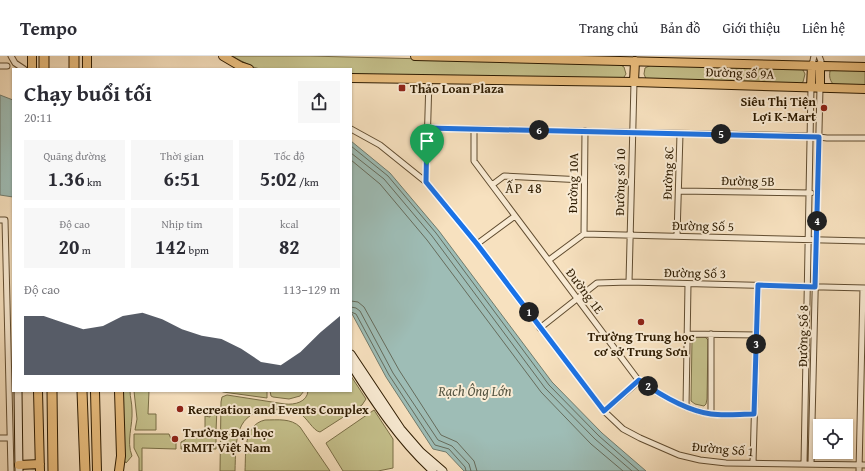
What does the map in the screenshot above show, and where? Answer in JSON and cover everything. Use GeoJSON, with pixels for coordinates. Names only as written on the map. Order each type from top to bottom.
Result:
{"type":"FeatureCollection","features":[{"type":"Feature","properties":{"kind":"highway"},"geometry":{"type":"LineString","coordinates":[[44,56],[44,68]]}},
{"type":"Feature","properties":{"kind":"highway"},"geometry":{"type":"LineString","coordinates":[[74,56],[74,68]]}},
{"type":"Feature","properties":{"kind":"highway"},"geometry":{"type":"LineString","coordinates":[[52,392],[53,471]]}},
{"type":"Feature","properties":{"kind":"highway"},"geometry":{"type":"LineString","coordinates":[[82,392],[85,471]]}},
{"type":"Feature","properties":{"kind":"main road"},"geometry":{"type":"LineString","coordinates":[[32,56],[32,68]]}},
{"type":"Feature","properties":{"kind":"main road"},"geometry":{"type":"LineString","coordinates":[[87,56],[87,68]]}},
{"type":"Feature","properties":{"kind":"main road"},"geometry":{"type":"LineString","coordinates":[[223,56],[247,68]]}},
{"type":"Feature","properties":{"kind":"main road","name":"Đường số 9A"},"geometry":{"type":"LineString","coordinates":[[415,56],[636,59],[865,67]]}},
{"type":"Feature","properties":{"kind":"main road"},"geometry":{"type":"LineString","coordinates":[[634,82],[636,59]]}},
{"type":"Feature","properties":{"kind":"main road"},"geometry":{"type":"LineString","coordinates":[[232,61],[236,68]]}},
{"type":"Feature","properties":{"kind":"main road"},"geometry":{"type":"LineString","coordinates":[[816,65],[816,88]]}},
{"type":"Feature","properties":{"kind":"main road","name":"Đường số 9A"},"geometry":{"type":"LineString","coordinates":[[352,78],[634,82],[865,89]]}},
{"type":"Feature","properties":{"kind":"main road"},"geometry":{"type":"LineString","coordinates":[[352,356],[401,429],[433,471]]}},
{"type":"Feature","properties":{"kind":"main road"},"geometry":{"type":"LineString","coordinates":[[352,366],[397,432],[419,454],[443,471]]}},
{"type":"Feature","properties":{"kind":"main road"},"geometry":{"type":"LineString","coordinates":[[18,392],[19,468],[40,468],[38,392]]}},
{"type":"Feature","properties":{"kind":"main road"},"geometry":{"type":"LineString","coordinates":[[95,392],[97,471]]}},
{"type":"Feature","properties":{"kind":"main road"},"geometry":{"type":"LineString","coordinates":[[119,392],[121,456],[119,471]]}},
{"type":"Feature","properties":{"kind":"street"},"geometry":{"type":"LineString","coordinates":[[11,56],[15,63],[22,68]]}},
{"type":"Feature","properties":{"kind":"street"},"geometry":{"type":"LineString","coordinates":[[814,56],[816,65]]}},
{"type":"Feature","properties":{"kind":"street"},"geometry":{"type":"LineString","coordinates":[[816,65],[820,61],[818,56]]}},
{"type":"Feature","properties":{"kind":"street"},"geometry":{"type":"LineString","coordinates":[[0,66],[7,66]]}},
{"type":"Feature","properties":{"kind":"street"},"geometry":{"type":"LineString","coordinates":[[426,182],[428,79]]}},
{"type":"Feature","properties":{"kind":"street","name":"Đường số 10"},"geometry":{"type":"LineString","coordinates":[[629,282],[634,82]]}},
{"type":"Feature","properties":{"kind":"street","name":"Đường Số 8"},"geometry":{"type":"LineString","coordinates":[[804,464],[811,136],[816,88]]}},
{"type":"Feature","properties":{"kind":"street","name":"Đường Số 8"},"geometry":{"type":"LineString","coordinates":[[811,464],[819,137],[816,88]]}},
{"type":"Feature","properties":{"kind":"street"},"geometry":{"type":"LineString","coordinates":[[427,128],[865,138]]}},
{"type":"Feature","properties":{"kind":"street","name":"Đường 1E"},"geometry":{"type":"LineString","coordinates":[[474,129],[474,161],[639,380],[660,394],[686,407],[711,414],[754,414]]}},
{"type":"Feature","properties":{"kind":"street","name":"Đường Số 1"},"geometry":{"type":"LineString","coordinates":[[352,130],[380,145],[426,182],[477,244],[604,411],[623,429],[679,455],[700,460],[726,463],[811,464]]}},
{"type":"Feature","properties":{"kind":"street","name":"Đường 10A"},"geometry":{"type":"LineString","coordinates":[[584,234],[585,131]]}},
{"type":"Feature","properties":{"kind":"street","name":"Đường 8C"},"geometry":{"type":"LineString","coordinates":[[677,236],[680,134]]}},
{"type":"Feature","properties":{"kind":"street"},"geometry":{"type":"LineString","coordinates":[[492,185],[504,176],[584,180]]}},
{"type":"Feature","properties":{"kind":"street","name":"Đường 5B"},"geometry":{"type":"LineString","coordinates":[[678,191],[817,193]]}},
{"type":"Feature","properties":{"kind":"street"},"geometry":{"type":"LineString","coordinates":[[477,244],[515,216]]}},
{"type":"Feature","properties":{"kind":"street"},"geometry":{"type":"LineString","coordinates":[[3,220],[7,263],[11,471]]}},
{"type":"Feature","properties":{"kind":"street"},"geometry":{"type":"LineString","coordinates":[[549,260],[584,234]]}},
{"type":"Feature","properties":{"kind":"street","name":"Đường Số 5"},"geometry":{"type":"LineString","coordinates":[[584,234],[865,240]]}},
{"type":"Feature","properties":{"kind":"street"},"geometry":{"type":"LineString","coordinates":[[0,263],[7,263]]}},
{"type":"Feature","properties":{"kind":"street","name":"Đường Số 3"},"geometry":{"type":"LineString","coordinates":[[540,328],[597,283],[629,282],[864,288]]}},
{"type":"Feature","properties":{"kind":"street"},"geometry":{"type":"LineString","coordinates":[[686,407],[688,284]]}},
{"type":"Feature","properties":{"kind":"street"},"geometry":{"type":"LineString","coordinates":[[753,463],[758,285]]}},
{"type":"Feature","properties":{"kind":"street"},"geometry":{"type":"LineString","coordinates":[[811,464],[861,467],[864,288]]}},
{"type":"Feature","properties":{"kind":"street"},"geometry":{"type":"LineString","coordinates":[[688,334],[757,335]]}},
{"type":"Feature","properties":{"kind":"street"},"geometry":{"type":"LineString","coordinates":[[711,334],[711,414]]}},
{"type":"Feature","properties":{"kind":"street"},"geometry":{"type":"LineString","coordinates":[[604,411],[639,380]]}},
{"type":"Feature","properties":{"kind":"street"},"geometry":{"type":"LineString","coordinates":[[0,438],[10,438]]}},
{"type":"Feature","properties":{"kind":"shaded area"},"geometry":{"type":"Polygon","coordinates":[[[232,56],[309,56],[619,64],[624,67],[626,74],[622,80],[352,74],[352,68],[253,67],[232,56]]]}},
{"type":"Feature","properties":{"kind":"shaded area"},"geometry":{"type":"Polygon","coordinates":[[[651,65],[800,68],[805,74],[803,82],[799,84],[646,79],[644,74],[645,68],[651,65]]]}},
{"type":"Feature","properties":{"kind":"shaded area"},"geometry":{"type":"Polygon","coordinates":[[[833,69],[865,70],[865,86],[834,85],[830,75],[830,71],[833,69]]]}},
{"type":"Feature","properties":{"kind":"shaded area"},"geometry":{"type":"Polygon","coordinates":[[[694,337],[705,337],[708,340],[707,399],[704,406],[695,404],[691,401],[692,340],[694,337]]]}},
{"type":"Feature","properties":{"kind":"shaded area"},"geometry":{"type":"Polygon","coordinates":[[[352,378],[366,399],[362,405],[320,432],[317,431],[301,414],[295,411],[260,411],[251,415],[244,421],[237,439],[235,471],[220,471],[222,397],[227,395],[293,404],[300,402],[307,395],[308,392],[352,392],[352,378]]]}},
{"type":"Feature","properties":{"kind":"shaded area"},"geometry":{"type":"Polygon","coordinates":[[[122,392],[130,392],[132,416],[130,450],[132,456],[126,463],[124,460],[122,392]]]}},
{"type":"Feature","properties":{"kind":"shaded area"},"geometry":{"type":"Polygon","coordinates":[[[134,392],[149,392],[148,414],[156,414],[156,430],[135,430],[137,419],[134,392]]]}},
{"type":"Feature","properties":{"kind":"shaded area"},"geometry":{"type":"Polygon","coordinates":[[[223,392],[267,392],[267,398],[223,392]]]}},
{"type":"Feature","properties":{"kind":"shaded area"},"geometry":{"type":"Polygon","coordinates":[[[270,392],[303,392],[300,396],[289,399],[271,396],[270,392]]]}},
{"type":"Feature","properties":{"kind":"shaded area"},"geometry":{"type":"Polygon","coordinates":[[[213,407],[217,408],[216,431],[205,431],[205,416],[210,417],[210,413],[213,412],[213,407]]]}},
{"type":"Feature","properties":{"kind":"shaded area"},"geometry":{"type":"Polygon","coordinates":[[[374,410],[393,439],[393,468],[378,471],[343,471],[326,443],[374,410]]]}},
{"type":"Feature","properties":{"kind":"shaded area"},"geometry":{"type":"Polygon","coordinates":[[[265,420],[284,420],[293,422],[300,427],[330,471],[245,471],[246,448],[249,434],[258,423],[265,420]]]}},
{"type":"Feature","properties":{"kind":"shaded area"},"geometry":{"type":"Polygon","coordinates":[[[134,434],[169,434],[171,439],[176,443],[176,449],[142,448],[142,471],[139,471],[139,458],[134,448],[134,434]]]}},
{"type":"Feature","properties":{"kind":"shaded area"},"geometry":{"type":"Polygon","coordinates":[[[188,435],[216,435],[216,449],[181,449],[181,442],[185,440],[188,435]]]}},
{"type":"Feature","properties":{"kind":"water"},"geometry":{"type":"Polygon","coordinates":[[[0,95],[12,100],[12,197],[0,195],[0,95]]]}},
{"type":"Feature","properties":{"kind":"water","name":"Rạch Ông Lớn"},"geometry":{"type":"Polygon","coordinates":[[[352,142],[390,173],[439,231],[552,382],[602,433],[646,471],[464,471],[446,452],[433,449],[386,377],[352,314],[352,142]]]}},
{"type":"Feature","properties":{"kind":"place","name":"Thảo Loan Plaza"},"geometry":{"type":"Point","coordinates":[402,88]}},
{"type":"Feature","properties":{"kind":"place","name":"Siêu Thị Tiện Lợi K-Mart"},"geometry":{"type":"Point","coordinates":[824,108]}},
{"type":"Feature","properties":{"kind":"place","name":"Trường Trung học cơ sở Trung Sơn"},"geometry":{"type":"Point","coordinates":[641,322]}},
{"type":"Feature","properties":{"kind":"place","name":"Recreation and Events Complex"},"geometry":{"type":"Point","coordinates":[180,409]}},
{"type":"Feature","properties":{"kind":"place","name":"Trường Đại học RMIT Việt Nam"},"geometry":{"type":"Point","coordinates":[175,439]}},
{"type":"Feature","properties":{"kind":"district","name":"ẤP 48"},"geometry":{"type":"Point","coordinates":[524,188]}},
{"type":"Feature","properties":{"kind":"route"},"geometry":{"type":"LineString","coordinates":[[427,128],[819,137],[815,287],[758,285],[754,414],[711,414],[686,407],[660,394],[639,380],[604,411],[477,244],[426,182],[427,165],[427,128]]}}]}
